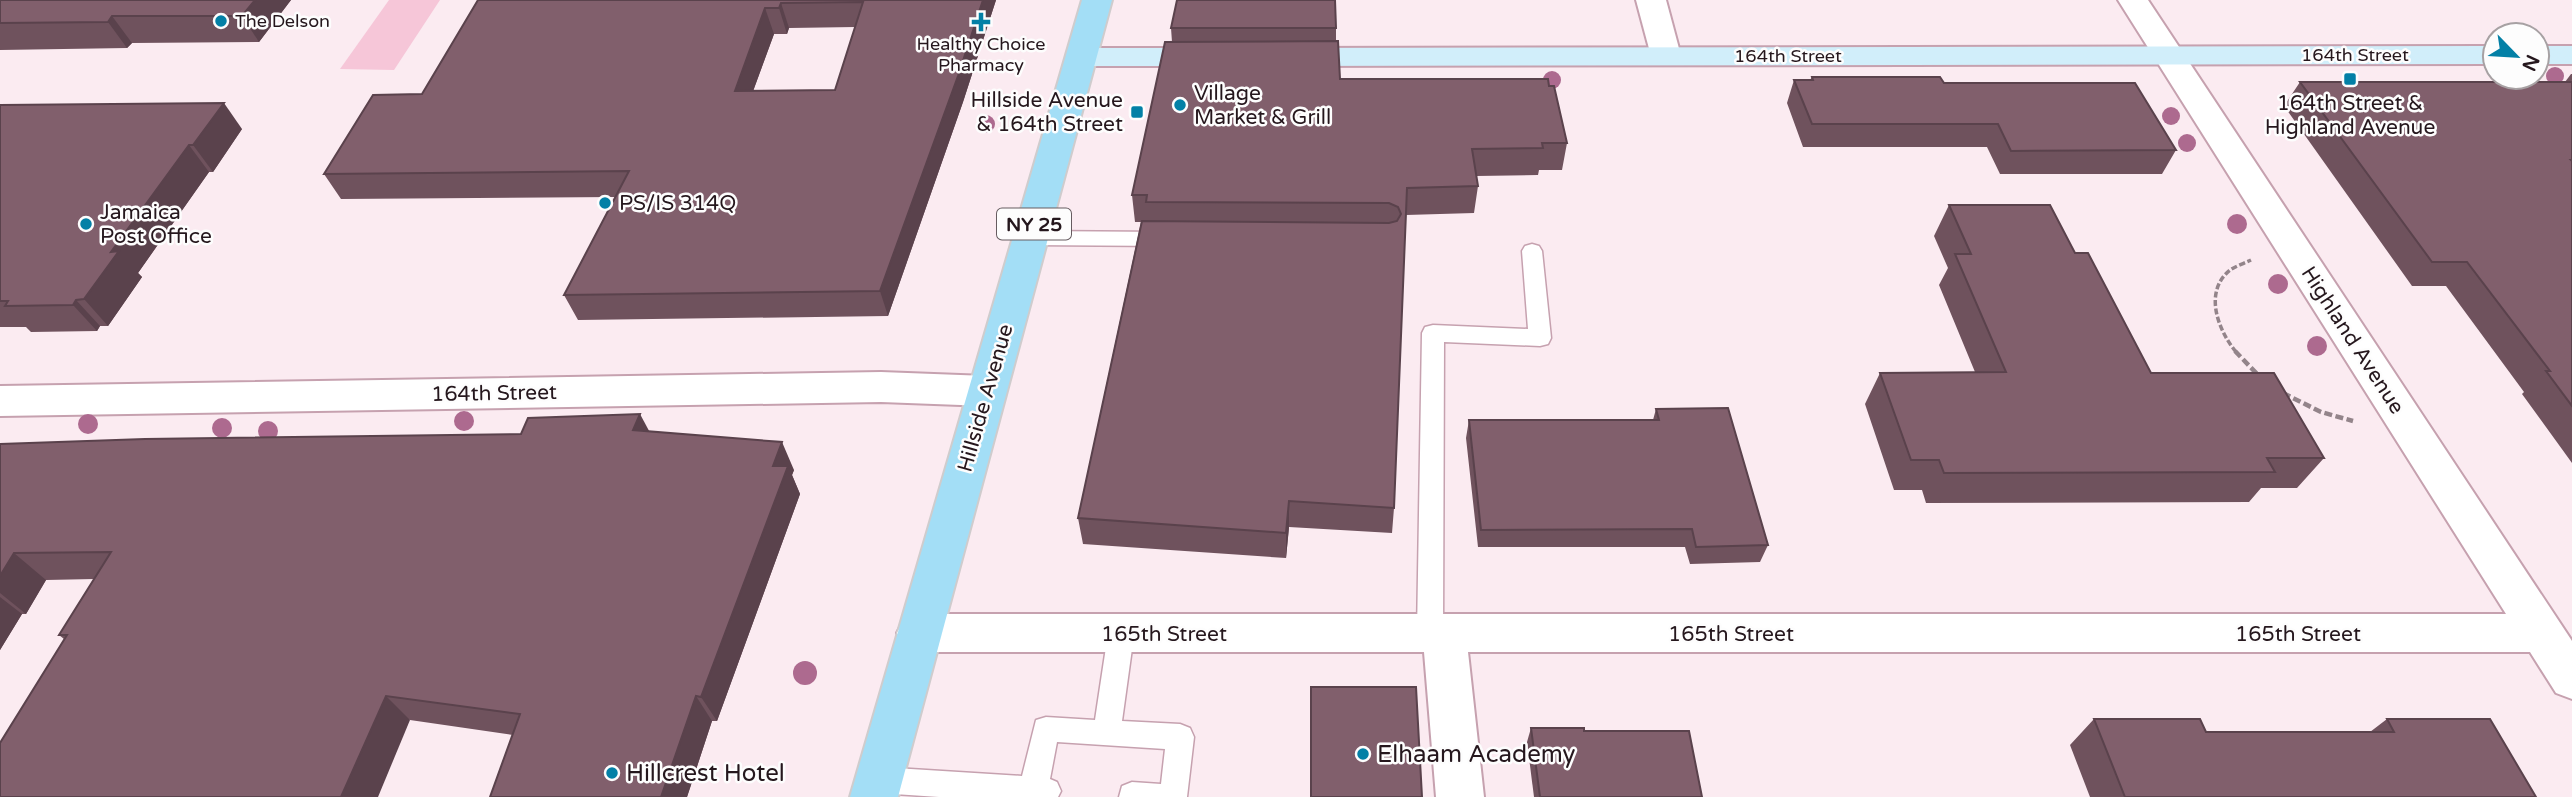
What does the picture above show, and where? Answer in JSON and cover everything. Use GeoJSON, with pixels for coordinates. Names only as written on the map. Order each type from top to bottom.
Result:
{"type":"FeatureCollection","features":[{"type":"Feature","properties":{"kind":"main road","name":"Hillside Avenue"},"geometry":{"type":"LineString","coordinates":[[876,789],[1097,0]]}},
{"type":"Feature","properties":{"kind":"street"},"geometry":{"type":"LineString","coordinates":[[1651,0],[1666,56]]}},
{"type":"Feature","properties":{"kind":"street","name":"Highland Avenue"},"geometry":{"type":"LineString","coordinates":[[2133,0],[2572,679]]}},
{"type":"Feature","properties":{"kind":"street","name":"164th Street"},"geometry":{"type":"LineString","coordinates":[[1081,57],[2481,55]]}},
{"type":"Feature","properties":{"kind":"street"},"geometry":{"type":"LineString","coordinates":[[2551,55],[2572,55]]}},
{"type":"Feature","properties":{"kind":"street","name":"164th Street"},"geometry":{"type":"LineString","coordinates":[[0,401],[881,387],[987,391]]}},
{"type":"Feature","properties":{"kind":"street","name":"165th Street"},"geometry":{"type":"LineString","coordinates":[[919,633],[2542,634]]}},
{"type":"Feature","properties":{"kind":"street"},"geometry":{"type":"LineString","coordinates":[[1437,635],[1460,797]]}},
{"type":"Feature","properties":{"kind":"lane"},"geometry":{"type":"LineString","coordinates":[[1030,238],[1183,239]]}},
{"type":"Feature","properties":{"kind":"lane"},"geometry":{"type":"LineString","coordinates":[[1437,635],[1433,333],[1540,338],[1532,251]]}},
{"type":"Feature","properties":{"kind":"lane"},"geometry":{"type":"LineString","coordinates":[[1107,733],[1121,634]]}},
{"type":"Feature","properties":{"kind":"lane"},"geometry":{"type":"LineString","coordinates":[[876,789],[1037,793],[1046,729],[1180,737],[1173,797]]}},
{"type":"Feature","properties":{"kind":"lane"},"geometry":{"type":"LineString","coordinates":[[1132,795],[1164,797]]}},
{"type":"Feature","properties":{"kind":"path"},"geometry":{"type":"LineString","coordinates":[[2258,258],[2232,269],[2223,277],[2217,287],[2215,311],[2225,338],[2247,366],[2263,379]]}},
{"type":"Feature","properties":{"kind":"path"},"geometry":{"type":"LineString","coordinates":[[2281,391],[2321,412],[2365,424]]}},
{"type":"Feature","properties":{"kind":"shaded area"},"geometry":{"type":"Polygon","coordinates":[[[389,0],[440,0],[394,70],[340,69],[389,0]]]}},
{"type":"Feature","properties":{"kind":"building"},"geometry":{"type":"Polygon","coordinates":[[[0,0],[255,0],[242,16],[112,16],[108,22],[0,23],[0,0]]]}},
{"type":"Feature","properties":{"kind":"building"},"geometry":{"type":"Polygon","coordinates":[[[478,0],[983,0],[880,291],[564,295],[629,171],[324,174],[373,95],[422,94],[478,0]],[[863,2],[781,3],[779,8],[765,8],[735,91],[835,90],[863,2]]]}},
{"type":"Feature","properties":{"kind":"building"},"geometry":{"type":"Polygon","coordinates":[[[1177,0],[1335,0],[1336,28],[1171,28],[1177,0]]]}},
{"type":"Feature","properties":{"kind":"building"},"geometry":{"type":"Polygon","coordinates":[[[1338,41],[1340,79],[1548,79],[1549,86],[1554,86],[1567,143],[1542,143],[1543,148],[1472,149],[1478,186],[1407,188],[1394,508],[1289,501],[1286,533],[1078,518],[1142,221],[1389,223],[1397,221],[1401,214],[1398,207],[1389,203],[1146,202],[1147,195],[1132,195],[1165,42],[1338,41]]]}},
{"type":"Feature","properties":{"kind":"building"},"geometry":{"type":"Polygon","coordinates":[[[1812,77],[1940,77],[1944,83],[2135,83],[2176,150],[2011,151],[1998,124],[1812,124],[1794,80],[1813,80],[1812,77]]]}},
{"type":"Feature","properties":{"kind":"building"},"geometry":{"type":"Polygon","coordinates":[[[2300,82],[2481,82],[2481,91],[2551,91],[2551,82],[2572,82],[2572,406],[2546,371],[2550,371],[2467,262],[2432,262],[2300,82]]]}},
{"type":"Feature","properties":{"kind":"building","name":"Jamaica Post Office"},"geometry":{"type":"Polygon","coordinates":[[[224,103],[193,145],[189,145],[111,252],[119,251],[84,299],[76,300],[73,305],[5,306],[8,301],[0,301],[0,105],[224,103]]]}},
{"type":"Feature","properties":{"kind":"building"},"geometry":{"type":"Polygon","coordinates":[[[1949,205],[2050,205],[2075,253],[2088,253],[2151,373],[2274,373],[2324,458],[2267,458],[2275,472],[1944,473],[1939,460],[1911,460],[1880,373],[2006,372],[1955,254],[1971,254],[1949,205]]]}},
{"type":"Feature","properties":{"kind":"building"},"geometry":{"type":"Polygon","coordinates":[[[1728,408],[1768,545],[1696,547],[1692,529],[1481,530],[1469,420],[1659,420],[1656,409],[1728,408]]]}},
{"type":"Feature","properties":{"kind":"building"},"geometry":{"type":"Polygon","coordinates":[[[640,414],[633,430],[782,442],[773,466],[788,466],[701,697],[696,696],[661,797],[490,797],[520,714],[386,696],[341,797],[0,797],[0,743],[67,635],[59,635],[111,552],[14,553],[0,576],[0,444],[145,439],[521,434],[528,418],[640,414]]]}},
{"type":"Feature","properties":{"kind":"building","name":"Elhaam Academy"},"geometry":{"type":"Polygon","coordinates":[[[1311,687],[1416,687],[1422,797],[1311,797],[1311,687]]]}},
{"type":"Feature","properties":{"kind":"building"},"geometry":{"type":"Polygon","coordinates":[[[2094,719],[2200,719],[2206,732],[2394,732],[2387,719],[2490,719],[2536,797],[2125,797],[2094,719]]]}},
{"type":"Feature","properties":{"kind":"building"},"geometry":{"type":"Polygon","coordinates":[[[1531,728],[1689,731],[1702,797],[1540,797],[1531,728]]]}},
{"type":"Feature","properties":{"kind":"place","name":"The Delson"},"geometry":{"type":"Point","coordinates":[221,21]}},
{"type":"Feature","properties":{"kind":"place","name":"Healthy Choice Pharmacy"},"geometry":{"type":"Point","coordinates":[981,22]}},
{"type":"Feature","properties":{"kind":"place","name":"164th Street & Highland Avenue"},"geometry":{"type":"Point","coordinates":[2350,79]}},
{"type":"Feature","properties":{"kind":"place","name":"Village Market & Grill"},"geometry":{"type":"Point","coordinates":[1180,105]}},
{"type":"Feature","properties":{"kind":"place","name":"Hillside Avenue & 164th Street"},"geometry":{"type":"Point","coordinates":[1137,112]}},
{"type":"Feature","properties":{"kind":"place","name":"PS/IS 314Q"},"geometry":{"type":"Point","coordinates":[605,203]}},
{"type":"Feature","properties":{"kind":"place","name":"Jamaica Post Office"},"geometry":{"type":"Point","coordinates":[86,224]}},
{"type":"Feature","properties":{"kind":"place","name":"Elhaam Academy"},"geometry":{"type":"Point","coordinates":[1363,754]}},
{"type":"Feature","properties":{"kind":"place","name":"Hillcrest Hotel"},"geometry":{"type":"Point","coordinates":[612,773]}}]}
